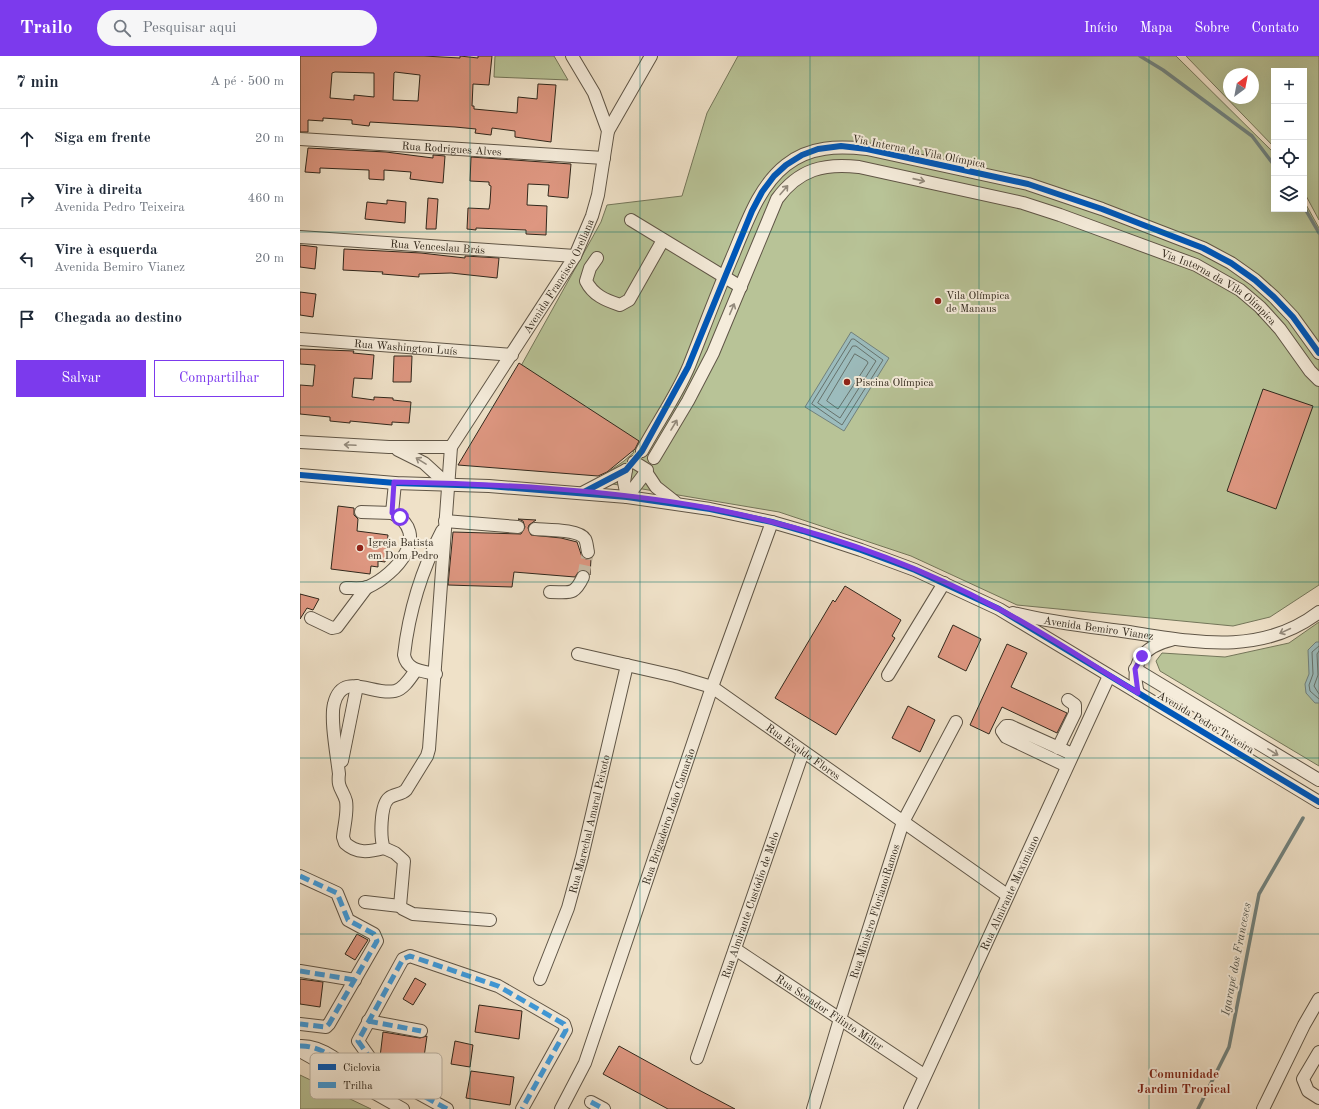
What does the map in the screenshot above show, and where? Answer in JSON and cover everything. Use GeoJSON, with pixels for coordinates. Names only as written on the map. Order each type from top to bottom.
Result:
{"type":"FeatureCollection","features":[{"type":"Feature","properties":{"kind":"street","name":"Avenida Francisco Orellana"},"geometry":{"type":"LineString","coordinates":[[384,848],[381,836],[386,801],[390,797],[401,794],[406,790],[427,756],[429,748],[436,674],[447,484],[451,447],[575,256],[592,216],[608,131],[594,93],[572,56]]}},
{"type":"Feature","properties":{"kind":"street"},"geometry":{"type":"LineString","coordinates":[[608,131],[651,56]]}},
{"type":"Feature","properties":{"kind":"street","name":"Rua Rodrigues Alves"},"geometry":{"type":"LineString","coordinates":[[300,139],[604,158]]}},
{"type":"Feature","properties":{"kind":"street","name":"Via Interna da Vila Olímpica"},"geometry":{"type":"LineString","coordinates":[[642,451],[688,367],[724,276],[762,192],[774,176],[786,164],[802,155],[818,149],[841,146],[867,149],[1028,184],[1102,209],[1203,248],[1230,263],[1255,280],[1274,296],[1293,317],[1319,353]]}},
{"type":"Feature","properties":{"kind":"street"},"geometry":{"type":"LineString","coordinates":[[900,175],[904,157]]}},
{"type":"Feature","properties":{"kind":"street","name":"Via Interna da Vila Olímpica"},"geometry":{"type":"LineString","coordinates":[[654,458],[703,372],[741,287],[771,211],[785,189],[805,173],[822,167],[840,164],[900,175],[1023,203],[1196,265],[1240,290],[1260,307],[1280,329],[1310,372],[1319,380]]}},
{"type":"Feature","properties":{"kind":"street"},"geometry":{"type":"LineString","coordinates":[[960,189],[964,170]]}},
{"type":"Feature","properties":{"kind":"street"},"geometry":{"type":"LineString","coordinates":[[1096,228],[1102,209]]}},
{"type":"Feature","properties":{"kind":"street"},"geometry":{"type":"LineString","coordinates":[[631,220],[741,287]]}},
{"type":"Feature","properties":{"kind":"street","name":"Rua Venceslau Brás"},"geometry":{"type":"LineString","coordinates":[[300,237],[575,256]]}},
{"type":"Feature","properties":{"kind":"street"},"geometry":{"type":"LineString","coordinates":[[596,258],[590,268],[586,281],[591,291],[608,301],[620,305],[629,300],[664,240]]}},
{"type":"Feature","properties":{"kind":"street"},"geometry":{"type":"LineString","coordinates":[[1196,265],[1203,248]]}},
{"type":"Feature","properties":{"kind":"street","name":"Rua Washington Luís"},"geometry":{"type":"LineString","coordinates":[[300,339],[512,355]]}},
{"type":"Feature","properties":{"kind":"street"},"geometry":{"type":"LineString","coordinates":[[688,367],[703,372]]}},
{"type":"Feature","properties":{"kind":"street"},"geometry":{"type":"LineString","coordinates":[[300,442],[389,447],[451,447]]}},
{"type":"Feature","properties":{"kind":"street"},"geometry":{"type":"LineString","coordinates":[[389,447],[424,463],[447,484]]}},
{"type":"Feature","properties":{"kind":"street"},"geometry":{"type":"LineString","coordinates":[[628,497],[624,482],[630,466]]}},
{"type":"Feature","properties":{"kind":"street"},"geometry":{"type":"LineString","coordinates":[[584,492],[630,466],[646,471],[656,487],[676,503]]}},
{"type":"Feature","properties":{"kind":"street"},"geometry":{"type":"LineString","coordinates":[[628,497],[646,471]]}},
{"type":"Feature","properties":{"kind":"street","name":"Avenida Pedro Teixeira"},"geometry":{"type":"LineString","coordinates":[[300,475],[394,482],[584,492],[676,503],[772,522],[861,550],[944,583],[1000,609],[1319,802]]}},
{"type":"Feature","properties":{"kind":"street"},"geometry":{"type":"LineString","coordinates":[[392,513],[394,482]]}},
{"type":"Feature","properties":{"kind":"street"},"geometry":{"type":"LineString","coordinates":[[311,618],[332,628],[336,627],[366,587],[391,571],[406,554],[412,538],[400,517],[392,513],[361,512]]}},
{"type":"Feature","properties":{"kind":"street","name":"Rua Brigadeiro João Camarão"},"geometry":{"type":"LineString","coordinates":[[561,1109],[585,1062],[712,687],[772,522]]}},
{"type":"Feature","properties":{"kind":"street"},"geometry":{"type":"LineString","coordinates":[[436,674],[416,670],[406,662],[404,655],[407,628],[420,581],[427,560],[445,524],[518,527]]}},
{"type":"Feature","properties":{"kind":"street"},"geometry":{"type":"LineString","coordinates":[[535,529],[575,532],[586,540],[588,552]]}},
{"type":"Feature","properties":{"kind":"street"},"geometry":{"type":"LineString","coordinates":[[550,592],[573,592],[578,589],[583,577]]}},
{"type":"Feature","properties":{"kind":"street"},"geometry":{"type":"LineString","coordinates":[[888,675],[944,583]]}},
{"type":"Feature","properties":{"kind":"street"},"geometry":{"type":"LineString","coordinates":[[346,588],[366,587]]}},
{"type":"Feature","properties":{"kind":"street","name":"Avenida Bemiro Vianez"},"geometry":{"type":"LineString","coordinates":[[1000,609],[1062,623],[1176,639],[1232,644],[1278,634],[1319,612]]}},
{"type":"Feature","properties":{"kind":"street","name":"Avenida Bemiro Vianez"},"geometry":{"type":"LineString","coordinates":[[1135,669],[1142,656],[1152,647],[1176,639]]}},
{"type":"Feature","properties":{"kind":"street","name":"Rua Evaldo Flores"},"geometry":{"type":"LineString","coordinates":[[578,654],[712,687],[1007,896]]}},
{"type":"Feature","properties":{"kind":"street","name":"Rua Marechal Amaral Peixoto"},"geometry":{"type":"LineString","coordinates":[[540,979],[568,908],[582,857],[627,665]]}},
{"type":"Feature","properties":{"kind":"street"},"geometry":{"type":"LineString","coordinates":[[1135,669],[1138,693]]}},
{"type":"Feature","properties":{"kind":"street","name":"Avenida Pedro Teixeira"},"geometry":{"type":"LineString","coordinates":[[1135,669],[1319,780]]}},
{"type":"Feature","properties":{"kind":"street"},"geometry":{"type":"LineString","coordinates":[[400,906],[404,861],[395,853],[384,848],[363,852],[356,850],[345,843],[343,837],[346,803],[339,789],[334,704],[341,690],[346,686],[395,691],[404,686],[416,670]]}},
{"type":"Feature","properties":{"kind":"street","name":"Rua Almirante Maximiano"},"geometry":{"type":"LineString","coordinates":[[910,1109],[924,1075],[1109,676]]}},
{"type":"Feature","properties":{"kind":"street"},"geometry":{"type":"LineString","coordinates":[[339,774],[357,686]]}},
{"type":"Feature","properties":{"kind":"street"},"geometry":{"type":"LineString","coordinates":[[1058,748],[1075,713],[1075,705],[1068,700]]}},
{"type":"Feature","properties":{"kind":"street","name":"Rua Ministro FlorianoiRamos"},"geometry":{"type":"LineString","coordinates":[[813,1109],[903,822],[956,722]]}},
{"type":"Feature","properties":{"kind":"street"},"geometry":{"type":"LineString","coordinates":[[1067,766],[1006,736],[1002,730],[1006,726],[1010,726],[1072,754]]}},
{"type":"Feature","properties":{"kind":"street","name":"Rua Almirante Custódio de Melo"},"geometry":{"type":"LineString","coordinates":[[697,1058],[803,752]]}},
{"type":"Feature","properties":{"kind":"street"},"geometry":{"type":"LineString","coordinates":[[300,876],[337,893],[348,920],[377,937],[377,941],[355,980],[326,1027],[300,1024]]}},
{"type":"Feature","properties":{"kind":"street"},"geometry":{"type":"LineString","coordinates":[[365,902],[400,906],[403,910],[412,914],[490,920]]}},
{"type":"Feature","properties":{"kind":"street","name":"Rua Senador Filinto Miller"},"geometry":{"type":"LineString","coordinates":[[735,949],[924,1075]]}},
{"type":"Feature","properties":{"kind":"street"},"geometry":{"type":"LineString","coordinates":[[367,1053],[358,1040],[403,959],[410,956],[498,986],[564,1024],[566,1027],[522,1109]]}},
{"type":"Feature","properties":{"kind":"street"},"geometry":{"type":"LineString","coordinates":[[300,971],[355,980]]}},
{"type":"Feature","properties":{"kind":"street"},"geometry":{"type":"LineString","coordinates":[[1263,1109],[1319,999]]}},
{"type":"Feature","properties":{"kind":"street"},"geometry":{"type":"LineString","coordinates":[[368,1021],[421,1031]]}},
{"type":"Feature","properties":{"kind":"street"},"geometry":{"type":"LineString","coordinates":[[300,1046],[306,1046],[324,1053]]}},
{"type":"Feature","properties":{"kind":"street"},"geometry":{"type":"LineString","coordinates":[[300,1051],[310,1056]]}},
{"type":"Feature","properties":{"kind":"street"},"geometry":{"type":"LineString","coordinates":[[1319,1052],[1303,1079],[1308,1091],[1319,1098]]}},
{"type":"Feature","properties":{"kind":"street"},"geometry":{"type":"LineString","coordinates":[[387,1099],[403,1109]]}},
{"type":"Feature","properties":{"kind":"street"},"geometry":{"type":"LineString","coordinates":[[429,1099],[447,1109]]}},
{"type":"Feature","properties":{"kind":"street"},"geometry":{"type":"LineString","coordinates":[[591,1102],[604,1109]]}},
{"type":"Feature","properties":{"kind":"green space"},"geometry":{"type":"Polygon","coordinates":[[[495,56],[554,56],[568,80],[494,77],[495,56]]]}},
{"type":"Feature","properties":{"kind":"green space","name":"Vila Olímpica de Manaus"},"geometry":{"type":"Polygon","coordinates":[[[738,56],[1176,56],[1271,150],[1271,212],[1307,212],[1307,206],[1319,228],[1319,585],[1270,617],[1233,626],[1017,605],[911,556],[779,512],[595,481],[624,461],[634,452],[517,373],[601,222],[607,205],[682,196],[707,113],[738,56]]]}},
{"type":"Feature","properties":{"kind":"green space"},"geometry":{"type":"Polygon","coordinates":[[[1186,56],[1319,56],[1319,220],[1307,198],[1307,68],[1271,68],[1271,144],[1232,104],[1259,104],[1259,68],[1223,68],[1223,94],[1186,56]]]}},
{"type":"Feature","properties":{"kind":"green space"},"geometry":{"type":"Polygon","coordinates":[[[1319,622],[1319,766],[1160,671],[1156,661],[1162,653],[1225,657],[1289,643],[1319,622]]]}},
{"type":"Feature","properties":{"kind":"green space"},"geometry":{"type":"Polygon","coordinates":[[[300,1075],[310,1080],[310,1099],[350,1099],[371,1109],[300,1109],[300,1075]]]}},
{"type":"Feature","properties":{"kind":"water","name":"Piscina Olímpica"},"geometry":{"type":"Polygon","coordinates":[[[851,332],[889,358],[844,431],[805,407],[851,332]]]}},
{"type":"Feature","properties":{"kind":"water"},"geometry":{"type":"Polygon","coordinates":[[[1316,642],[1319,642],[1319,703],[1315,703],[1306,693],[1305,684],[1309,674],[1308,650],[1316,642]]]}},
{"type":"Feature","properties":{"kind":"building"},"geometry":{"type":"Polygon","coordinates":[[[300,56],[424,56],[460,58],[460,56],[478,58],[478,56],[492,56],[489,85],[473,84],[472,106],[474,106],[474,109],[517,113],[518,97],[537,99],[538,84],[556,85],[551,142],[515,137],[515,131],[492,128],[491,135],[475,133],[476,129],[370,122],[369,126],[352,124],[352,120],[323,118],[323,121],[308,120],[308,132],[300,132],[300,56]],[[395,72],[393,100],[418,101],[420,75],[395,72]],[[332,73],[330,98],[354,100],[354,95],[374,97],[374,73],[332,73]]]}},
{"type":"Feature","properties":{"kind":"building"},"geometry":{"type":"Polygon","coordinates":[[[308,148],[386,152],[433,158],[433,155],[445,156],[443,183],[410,179],[411,172],[384,170],[384,180],[369,179],[369,170],[320,168],[320,173],[305,172],[308,148]]]}},
{"type":"Feature","properties":{"kind":"building"},"geometry":{"type":"Polygon","coordinates":[[[471,157],[571,164],[568,198],[548,196],[549,185],[528,184],[527,205],[547,206],[546,235],[526,234],[526,230],[467,229],[468,208],[489,209],[491,186],[489,185],[489,182],[470,181],[471,157]]]}},
{"type":"Feature","properties":{"kind":"building"},"geometry":{"type":"Polygon","coordinates":[[[428,198],[438,199],[436,229],[426,229],[428,198]]]}},
{"type":"Feature","properties":{"kind":"building"},"geometry":{"type":"Polygon","coordinates":[[[387,200],[406,202],[405,223],[365,219],[367,202],[387,204],[387,200]]]}},
{"type":"Feature","properties":{"kind":"building"},"geometry":{"type":"Polygon","coordinates":[[[300,245],[317,247],[315,269],[300,267],[300,245]]]}},
{"type":"Feature","properties":{"kind":"building"},"geometry":{"type":"Polygon","coordinates":[[[344,249],[421,253],[465,258],[465,256],[499,258],[497,278],[451,273],[419,274],[419,277],[382,274],[383,272],[343,270],[344,249]]]}},
{"type":"Feature","properties":{"kind":"building"},"geometry":{"type":"Polygon","coordinates":[[[300,292],[316,294],[313,317],[300,315],[300,292]]]}},
{"type":"Feature","properties":{"kind":"building"},"geometry":{"type":"Polygon","coordinates":[[[300,349],[354,351],[353,353],[374,355],[372,379],[354,378],[352,397],[374,400],[374,397],[393,398],[393,400],[411,402],[409,423],[392,422],[392,425],[350,421],[350,423],[330,421],[330,417],[300,414],[300,385],[313,386],[315,365],[300,364],[300,349]]]}},
{"type":"Feature","properties":{"kind":"building"},"geometry":{"type":"Polygon","coordinates":[[[394,356],[412,356],[411,382],[393,382],[394,356]]]}},
{"type":"Feature","properties":{"kind":"building"},"geometry":{"type":"Polygon","coordinates":[[[519,363],[639,441],[635,449],[607,472],[598,476],[458,465],[519,363]]]}},
{"type":"Feature","properties":{"kind":"building"},"geometry":{"type":"Polygon","coordinates":[[[1263,389],[1313,406],[1276,509],[1227,491],[1263,389]]]}},
{"type":"Feature","properties":{"kind":"building","name":"Igreja Batista em Dom Pedro"},"geometry":{"type":"Polygon","coordinates":[[[338,506],[354,508],[354,515],[358,519],[357,531],[388,535],[385,562],[378,561],[378,567],[371,566],[370,574],[331,569],[338,506]]]}},
{"type":"Feature","properties":{"kind":"building"},"geometry":{"type":"Polygon","coordinates":[[[518,519],[536,520],[529,525],[528,528],[531,535],[561,538],[577,542],[582,557],[591,559],[590,575],[587,571],[583,570],[579,571],[575,577],[514,572],[512,587],[448,585],[453,532],[521,534],[525,527],[523,521],[518,519]]]}},
{"type":"Feature","properties":{"kind":"building"},"geometry":{"type":"Polygon","coordinates":[[[845,586],[901,620],[892,636],[895,638],[836,735],[775,698],[833,600],[835,602],[845,586]]]}},
{"type":"Feature","properties":{"kind":"building"},"geometry":{"type":"Polygon","coordinates":[[[300,594],[319,599],[313,610],[307,608],[300,619],[300,594]]]}},
{"type":"Feature","properties":{"kind":"building"},"geometry":{"type":"Polygon","coordinates":[[[953,625],[981,639],[966,671],[938,657],[953,625]]]}},
{"type":"Feature","properties":{"kind":"building"},"geometry":{"type":"Polygon","coordinates":[[[1007,644],[1027,653],[1011,687],[1067,713],[1057,733],[1002,707],[989,734],[970,725],[1007,644]]]}},
{"type":"Feature","properties":{"kind":"building"},"geometry":{"type":"Polygon","coordinates":[[[908,706],[935,720],[920,752],[892,738],[908,706]]]}},
{"type":"Feature","properties":{"kind":"building"},"geometry":{"type":"Polygon","coordinates":[[[357,934],[368,940],[355,960],[345,954],[357,934]]]}},
{"type":"Feature","properties":{"kind":"building"},"geometry":{"type":"Polygon","coordinates":[[[415,978],[426,984],[413,1005],[403,999],[415,978]]]}},
{"type":"Feature","properties":{"kind":"building"},"geometry":{"type":"Polygon","coordinates":[[[300,979],[323,982],[320,1007],[300,1004],[300,979]]]}},
{"type":"Feature","properties":{"kind":"building"},"geometry":{"type":"Polygon","coordinates":[[[479,1005],[522,1011],[519,1039],[475,1032],[479,1005]]]}},
{"type":"Feature","properties":{"kind":"building"},"geometry":{"type":"Polygon","coordinates":[[[383,1032],[420,1038],[427,1036],[425,1053],[380,1053],[383,1032]]]}},
{"type":"Feature","properties":{"kind":"building"},"geometry":{"type":"Polygon","coordinates":[[[455,1041],[473,1045],[470,1067],[451,1064],[455,1041]]]}},
{"type":"Feature","properties":{"kind":"building"},"geometry":{"type":"Polygon","coordinates":[[[619,1046],[735,1109],[668,1109],[603,1074],[619,1046]]]}},
{"type":"Feature","properties":{"kind":"building"},"geometry":{"type":"Polygon","coordinates":[[[471,1071],[514,1077],[510,1105],[466,1098],[471,1071]]]}},
{"type":"Feature","properties":{"kind":"waterway"},"geometry":{"type":"LineString","coordinates":[[1140,56],[1163,70],[1252,136],[1271,161]]}},
{"type":"Feature","properties":{"kind":"waterway"},"geometry":{"type":"LineString","coordinates":[[1307,212],[1319,233]]}},
{"type":"Feature","properties":{"kind":"waterway","name":"Igarapé dos Franceses"},"geometry":{"type":"LineString","coordinates":[[1198,1109],[1229,1047],[1259,894],[1303,818]]}},
{"type":"Feature","properties":{"kind":"tunnel"},"geometry":{"type":"LineString","coordinates":[[583,577],[588,552]]}},
{"type":"Feature","properties":{"kind":"marked path"},"geometry":{"type":"LineString","coordinates":[[300,876],[337,893],[348,920],[374,934],[377,941],[329,1024],[326,1027],[300,1024]]}},
{"type":"Feature","properties":{"kind":"marked path"},"geometry":{"type":"LineString","coordinates":[[367,1053],[358,1041],[403,959],[410,956],[498,986],[564,1024],[566,1030],[522,1109]]}},
{"type":"Feature","properties":{"kind":"marked path"},"geometry":{"type":"LineString","coordinates":[[300,971],[355,980]]}},
{"type":"Feature","properties":{"kind":"marked path"},"geometry":{"type":"LineString","coordinates":[[368,1021],[421,1031]]}},
{"type":"Feature","properties":{"kind":"marked path"},"geometry":{"type":"LineString","coordinates":[[300,1046],[318,1049],[327,1053]]}},
{"type":"Feature","properties":{"kind":"marked path"},"geometry":{"type":"LineString","coordinates":[[429,1099],[447,1109]]}},
{"type":"Feature","properties":{"kind":"marked path"},"geometry":{"type":"LineString","coordinates":[[591,1102],[604,1109]]}},
{"type":"Feature","properties":{"kind":"cycle path"},"geometry":{"type":"LineString","coordinates":[[584,492],[626,470],[642,451],[688,367],[752,211],[762,192],[774,176],[786,165],[802,155],[818,149],[841,146],[867,149],[1028,184],[1102,209],[1203,248],[1231,263],[1255,280],[1274,297],[1293,317],[1319,353]]}},
{"type":"Feature","properties":{"kind":"cycle path"},"geometry":{"type":"LineString","coordinates":[[300,475],[395,483],[489,486],[627,497],[710,509],[772,522],[803,531],[915,570],[999,609],[1319,802]]}},
{"type":"Feature","properties":{"kind":"place","name":"Vila Olímpica de Manaus"},"geometry":{"type":"Point","coordinates":[938,301]}},
{"type":"Feature","properties":{"kind":"place","name":"Piscina Olímpica"},"geometry":{"type":"Point","coordinates":[847,382]}},
{"type":"Feature","properties":{"kind":"place","name":"Igreja Batista em Dom Pedro"},"geometry":{"type":"Point","coordinates":[360,548]}},
{"type":"Feature","properties":{"kind":"district","name":"Comunidade Jardim Tropical"},"geometry":{"type":"Point","coordinates":[1184,1080]}},
{"type":"Feature","properties":{"kind":"route"},"geometry":{"type":"LineString","coordinates":[[400,517],[392,513],[394,482],[584,492],[676,503],[710,509],[772,522],[803,531],[861,550],[914,570],[1000,609],[1138,693],[1135,669],[1142,656]]}}]}
